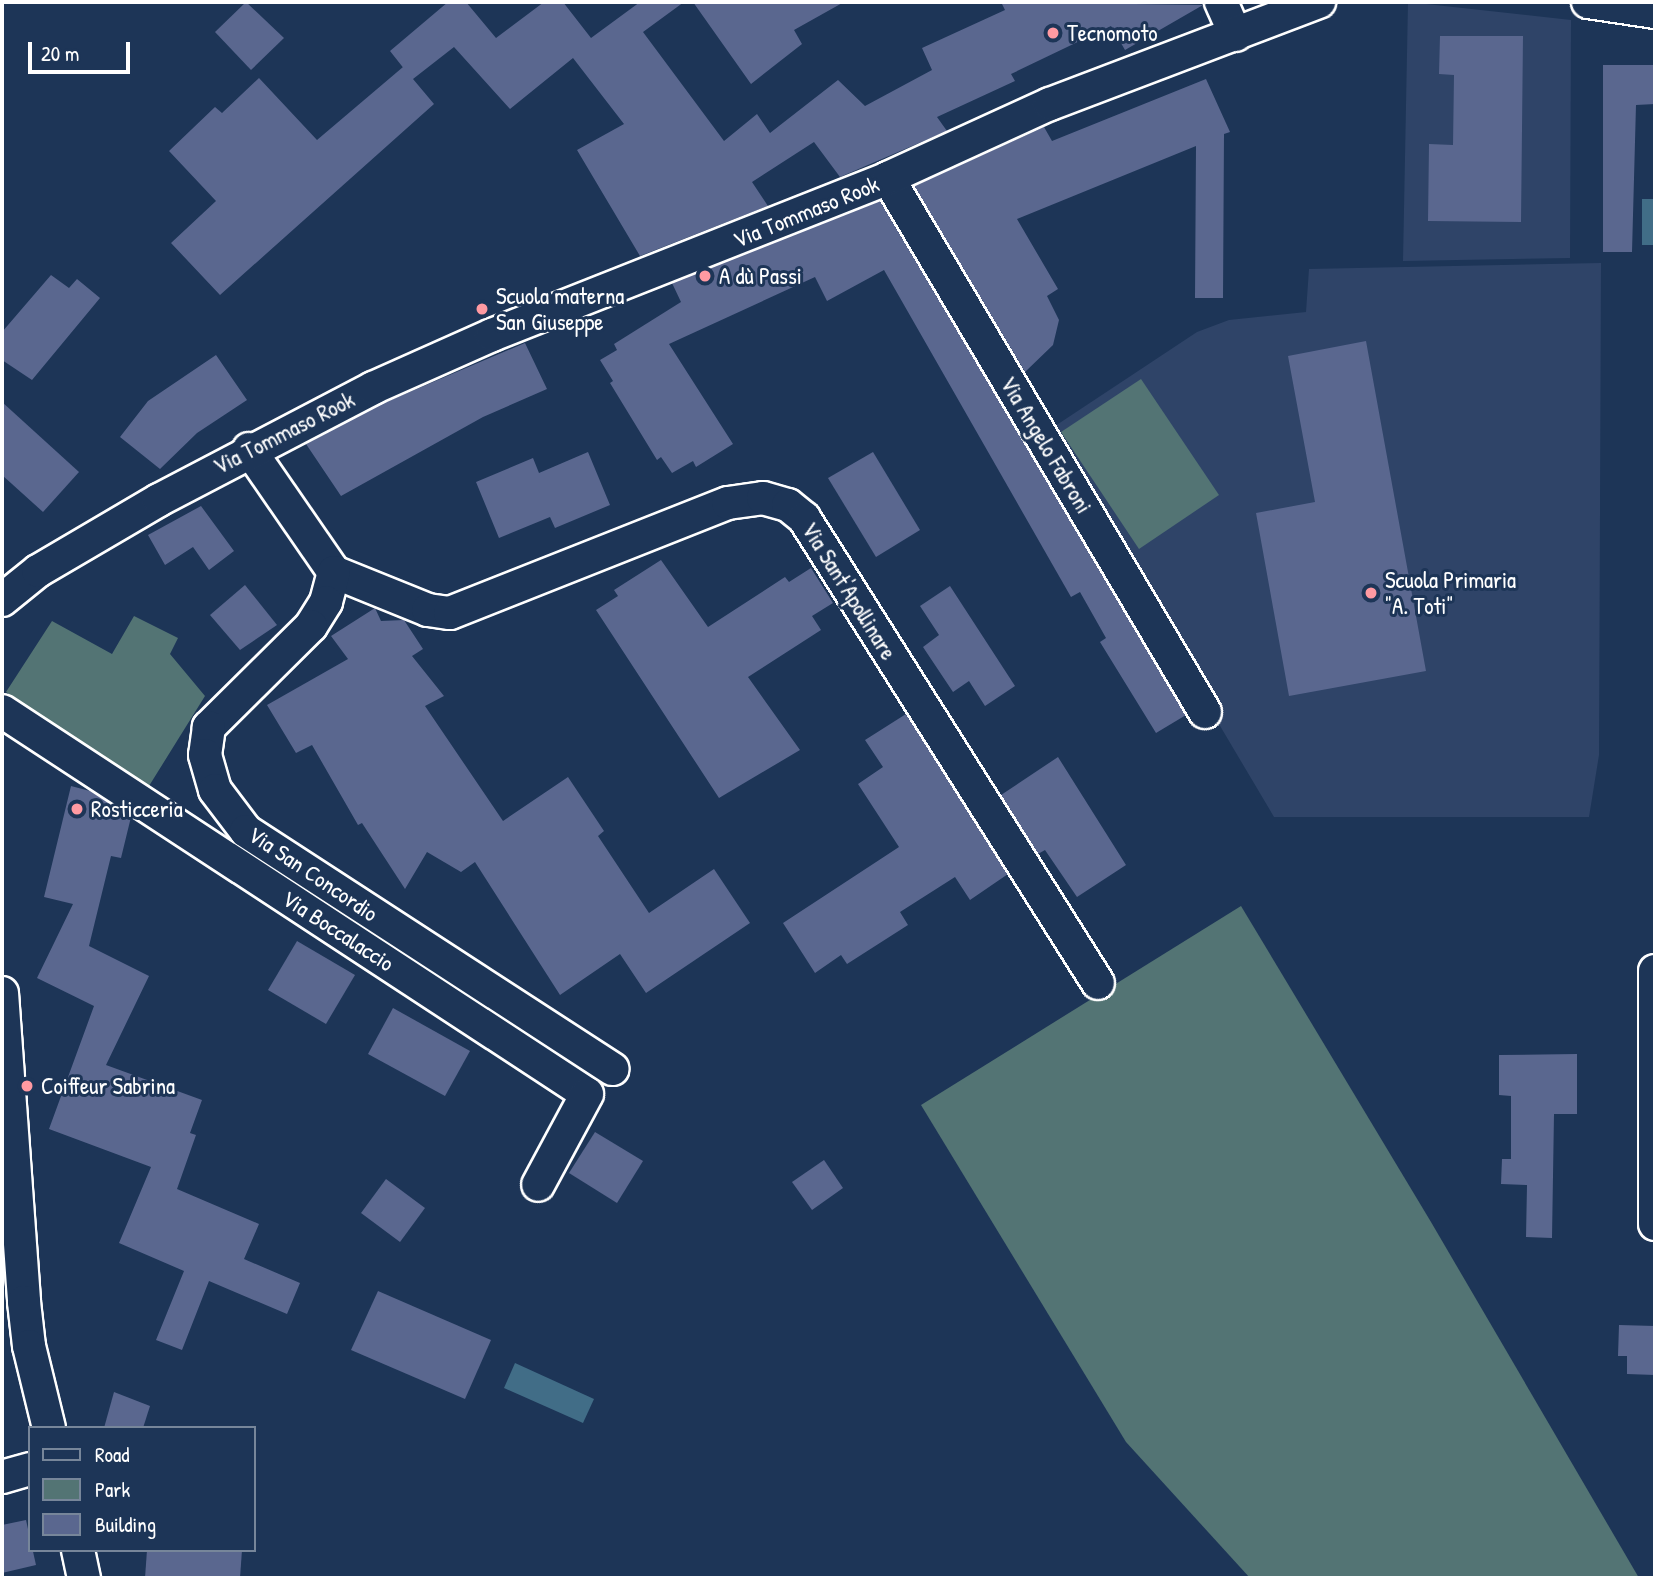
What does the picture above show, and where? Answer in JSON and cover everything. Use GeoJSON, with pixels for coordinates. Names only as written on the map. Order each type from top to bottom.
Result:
{"type":"FeatureCollection","features":[{"type":"Feature","properties":{"kind":"street"},"geometry":{"type":"LineString","coordinates":[[1221,2],[1236,35]]}},
{"type":"Feature","properties":{"kind":"street","name":"Via Tommaso Rook"},"geometry":{"type":"LineString","coordinates":[[2,600],[38,571],[249,449],[492,335],[888,178],[1050,104],[1236,35],[1312,2]]}},
{"type":"Feature","properties":{"kind":"street"},"geometry":{"type":"LineString","coordinates":[[1588,2],[1655,12]]}},
{"type":"Feature","properties":{"kind":"street","name":"Via Angelo Fabroni"},"geometry":{"type":"LineString","coordinates":[[888,178],[1205,712]]}},
{"type":"Feature","properties":{"kind":"street"},"geometry":{"type":"LineString","coordinates":[[249,449],[334,572]]}},
{"type":"Feature","properties":{"kind":"street","name":"Via Sant'Apollinare"},"geometry":{"type":"LineString","coordinates":[[334,572],[428,610],[450,613],[728,503],[763,498],[788,505],[804,518],[1098,983]]}},
{"type":"Feature","properties":{"kind":"street","name":"Via San Concordio"},"geometry":{"type":"LineString","coordinates":[[334,572],[326,602],[311,626],[209,727],[205,755],[215,790],[246,831],[613,1069]]}},
{"type":"Feature","properties":{"kind":"street","name":"Via Boccalaccio"},"geometry":{"type":"LineString","coordinates":[[2,711],[587,1094],[538,1185]]}},
{"type":"Feature","properties":{"kind":"street"},"geometry":{"type":"LineString","coordinates":[[1655,971],[1655,1224]]}},
{"type":"Feature","properties":{"kind":"street"},"geometry":{"type":"LineString","coordinates":[[2,993],[6,1107],[29,1346],[49,1426]]}},
{"type":"Feature","properties":{"kind":"street"},"geometry":{"type":"LineString","coordinates":[[2,1477],[28,1470]]}},
{"type":"Feature","properties":{"kind":"street"},"geometry":{"type":"LineString","coordinates":[[78,1552],[84,1578]]}},
{"type":"Feature","properties":{"kind":"shaded area"},"geometry":{"type":"Polygon","coordinates":[[[1408,2],[1571,20],[1570,258],[1403,261],[1408,2]]]}},
{"type":"Feature","properties":{"kind":"shaded area"},"geometry":{"type":"Polygon","coordinates":[[[1642,199],[1655,199],[1655,245],[1642,245],[1642,199]]]}},
{"type":"Feature","properties":{"kind":"shaded area","name":"Scuola Primaria \"A. Toti\""},"geometry":{"type":"Polygon","coordinates":[[[1601,263],[1599,755],[1589,817],[1274,817],[1046,432],[1197,332],[1229,320],[1306,312],[1309,269],[1601,263]]]}},
{"type":"Feature","properties":{"kind":"shaded area"},"geometry":{"type":"Polygon","coordinates":[[[515,1363],[594,1399],[583,1423],[504,1388],[515,1363]]]}},
{"type":"Feature","properties":{"kind":"green space"},"geometry":{"type":"Polygon","coordinates":[[[1141,379],[1219,495],[1139,549],[1061,432],[1141,379]]]}},
{"type":"Feature","properties":{"kind":"green space"},"geometry":{"type":"Polygon","coordinates":[[[134,616],[178,638],[170,654],[205,696],[149,786],[6,692],[52,621],[112,654],[134,616]]]}},
{"type":"Feature","properties":{"kind":"green space"},"geometry":{"type":"Polygon","coordinates":[[[1241,906],[1431,1222],[1639,1578],[1250,1578],[1126,1442],[921,1105],[1241,906]]]}},
{"type":"Feature","properties":{"kind":"building"},"geometry":{"type":"Polygon","coordinates":[[[246,2],[284,38],[251,70],[215,32],[246,2]]]}},
{"type":"Feature","properties":{"kind":"building"},"geometry":{"type":"Polygon","coordinates":[[[448,2],[466,2],[496,38],[544,2],[563,2],[591,38],[640,2],[684,2],[643,32],[724,141],[757,114],[770,133],[838,80],[865,106],[932,70],[922,48],[1005,10],[1001,2],[1203,5],[1125,50],[1111,26],[1011,74],[1015,81],[937,117],[947,131],[840,177],[814,142],[752,182],[768,206],[640,256],[577,150],[624,124],[573,58],[510,109],[454,47],[413,79],[434,104],[220,295],[171,243],[216,201],[169,151],[215,107],[222,113],[259,78],[317,140],[403,67],[390,51],[448,2]]]}},
{"type":"Feature","properties":{"kind":"building"},"geometry":{"type":"Polygon","coordinates":[[[693,2],[844,2],[794,30],[802,44],[751,84],[693,2]]]}},
{"type":"Feature","properties":{"kind":"building"},"geometry":{"type":"Polygon","coordinates":[[[1440,36],[1523,36],[1521,222],[1428,221],[1429,144],[1453,145],[1454,75],[1439,74],[1440,36]]]}},
{"type":"Feature","properties":{"kind":"building"},"geometry":{"type":"Polygon","coordinates":[[[1603,65],[1655,65],[1655,104],[1636,105],[1632,252],[1603,252],[1603,65]]]}},
{"type":"Feature","properties":{"kind":"building"},"geometry":{"type":"Polygon","coordinates":[[[1206,79],[1230,132],[1224,134],[1223,298],[1195,298],[1196,146],[1017,219],[1058,289],[1047,296],[1059,320],[1053,345],[1025,372],[914,186],[1044,127],[1052,141],[1206,79]]]}},
{"type":"Feature","properties":{"kind":"building"},"geometry":{"type":"Polygon","coordinates":[[[880,201],[1186,715],[1156,733],[1100,642],[1106,638],[1080,592],[1071,597],[884,270],[827,301],[815,277],[669,344],[733,444],[696,467],[693,461],[672,473],[661,457],[657,460],[610,383],[613,381],[600,360],[617,350],[614,344],[681,302],[672,283],[880,201]]]}},
{"type":"Feature","properties":{"kind":"building"},"geometry":{"type":"Polygon","coordinates":[[[51,275],[69,288],[77,279],[100,298],[32,380],[2,360],[2,332],[51,275]]]}},
{"type":"Feature","properties":{"kind":"building"},"geometry":{"type":"Polygon","coordinates":[[[1366,341],[1426,671],[1289,696],[1256,513],[1315,502],[1288,356],[1366,341]]]}},
{"type":"Feature","properties":{"kind":"building"},"geometry":{"type":"Polygon","coordinates":[[[525,343],[547,389],[483,417],[341,496],[306,444],[379,405],[525,343]]]}},
{"type":"Feature","properties":{"kind":"building"},"geometry":{"type":"Polygon","coordinates":[[[216,355],[247,400],[197,433],[160,469],[120,437],[148,401],[216,355]]]}},
{"type":"Feature","properties":{"kind":"building"},"geometry":{"type":"Polygon","coordinates":[[[2,402],[79,472],[43,512],[2,475],[2,402]]]}},
{"type":"Feature","properties":{"kind":"building"},"geometry":{"type":"Polygon","coordinates":[[[588,452],[610,505],[555,528],[550,517],[499,538],[476,482],[533,458],[539,473],[588,452]]]}},
{"type":"Feature","properties":{"kind":"building"},"geometry":{"type":"Polygon","coordinates":[[[873,452],[920,530],[876,557],[828,478],[873,452]]]}},
{"type":"Feature","properties":{"kind":"building"},"geometry":{"type":"Polygon","coordinates":[[[201,506],[234,551],[209,570],[193,547],[165,565],[148,535],[201,506]]]}},
{"type":"Feature","properties":{"kind":"building"},"geometry":{"type":"Polygon","coordinates":[[[661,560],[708,627],[785,577],[789,582],[811,568],[833,603],[812,616],[821,630],[748,677],[800,750],[719,798],[596,610],[618,596],[614,590],[661,560]]]}},
{"type":"Feature","properties":{"kind":"building"},"geometry":{"type":"Polygon","coordinates":[[[245,585],[277,625],[240,650],[210,615],[245,585]]]}},
{"type":"Feature","properties":{"kind":"building"},"geometry":{"type":"Polygon","coordinates":[[[950,586],[1015,686],[985,706],[969,681],[953,692],[923,647],[939,635],[920,606],[950,586]]]}},
{"type":"Feature","properties":{"kind":"building"},"geometry":{"type":"Polygon","coordinates":[[[375,608],[381,621],[404,620],[423,649],[412,656],[444,696],[425,706],[503,821],[568,777],[604,831],[598,836],[649,913],[714,869],[750,923],[646,993],[620,954],[560,995],[475,862],[461,872],[427,852],[405,889],[362,823],[358,825],[312,745],[296,753],[267,705],[348,659],[331,636],[375,608]]]}},
{"type":"Feature","properties":{"kind":"building"},"geometry":{"type":"Polygon","coordinates":[[[906,714],[1008,874],[970,900],[955,877],[900,912],[908,925],[847,964],[841,955],[815,973],[783,923],[899,847],[858,784],[883,767],[865,740],[906,714]]]}},
{"type":"Feature","properties":{"kind":"building"},"geometry":{"type":"Polygon","coordinates":[[[1058,757],[1126,865],[1077,897],[1045,850],[1038,854],[1001,795],[1058,757]]]}},
{"type":"Feature","properties":{"kind":"building"},"geometry":{"type":"Polygon","coordinates":[[[71,786],[90,791],[131,817],[121,858],[111,856],[89,946],[149,976],[106,1065],[202,1100],[190,1133],[196,1135],[177,1189],[259,1224],[244,1259],[300,1283],[287,1314],[209,1281],[182,1350],[156,1340],[184,1271],[119,1243],[151,1167],[49,1129],[94,1006],[37,978],[73,904],[44,897],[71,786]]]}},
{"type":"Feature","properties":{"kind":"building"},"geometry":{"type":"Polygon","coordinates":[[[297,941],[355,975],[326,1024],[268,990],[297,941]]]}},
{"type":"Feature","properties":{"kind":"building"},"geometry":{"type":"Polygon","coordinates":[[[393,1008],[470,1051],[445,1096],[368,1054],[393,1008]]]}},
{"type":"Feature","properties":{"kind":"building"},"geometry":{"type":"Polygon","coordinates":[[[1577,1054],[1577,1114],[1554,1114],[1552,1238],[1526,1237],[1527,1185],[1501,1184],[1502,1159],[1511,1159],[1511,1096],[1499,1095],[1499,1055],[1577,1054]]]}},
{"type":"Feature","properties":{"kind":"building"},"geometry":{"type":"Polygon","coordinates":[[[595,1132],[643,1161],[617,1203],[569,1173],[595,1132]]]}},
{"type":"Feature","properties":{"kind":"building"},"geometry":{"type":"Polygon","coordinates":[[[824,1160],[843,1188],[812,1210],[792,1182],[824,1160]]]}},
{"type":"Feature","properties":{"kind":"building"},"geometry":{"type":"Polygon","coordinates":[[[386,1179],[425,1208],[400,1242],[361,1213],[386,1179]]]}},
{"type":"Feature","properties":{"kind":"building"},"geometry":{"type":"Polygon","coordinates":[[[378,1291],[491,1340],[465,1399],[351,1350],[378,1291]]]}},
{"type":"Feature","properties":{"kind":"building"},"geometry":{"type":"Polygon","coordinates":[[[1619,1325],[1655,1326],[1655,1375],[1627,1374],[1627,1356],[1618,1356],[1619,1325]]]}},
{"type":"Feature","properties":{"kind":"building"},"geometry":{"type":"Polygon","coordinates":[[[114,1392],[150,1406],[144,1426],[105,1426],[114,1392]]]}},
{"type":"Feature","properties":{"kind":"building"},"geometry":{"type":"Polygon","coordinates":[[[26,1520],[28,1552],[33,1552],[36,1565],[2,1573],[2,1525],[26,1520]]]}},
{"type":"Feature","properties":{"kind":"building"},"geometry":{"type":"Polygon","coordinates":[[[147,1552],[242,1552],[240,1578],[145,1578],[147,1552]]]}},
{"type":"Feature","properties":{"kind":"place","name":"Tecnomoto"},"geometry":{"type":"Point","coordinates":[1053,33]}},
{"type":"Feature","properties":{"kind":"place","name":"A dù Passi"},"geometry":{"type":"Point","coordinates":[705,276]}},
{"type":"Feature","properties":{"kind":"place","name":"Scuola materna San Giuseppe"},"geometry":{"type":"Point","coordinates":[482,309]}},
{"type":"Feature","properties":{"kind":"place","name":"Scuola Primaria \"A. Toti\""},"geometry":{"type":"Point","coordinates":[1371,593]}},
{"type":"Feature","properties":{"kind":"place","name":"Rosticceria"},"geometry":{"type":"Point","coordinates":[77,809]}},
{"type":"Feature","properties":{"kind":"place","name":"Coiffeur Sabrina"},"geometry":{"type":"Point","coordinates":[27,1086]}}]}
